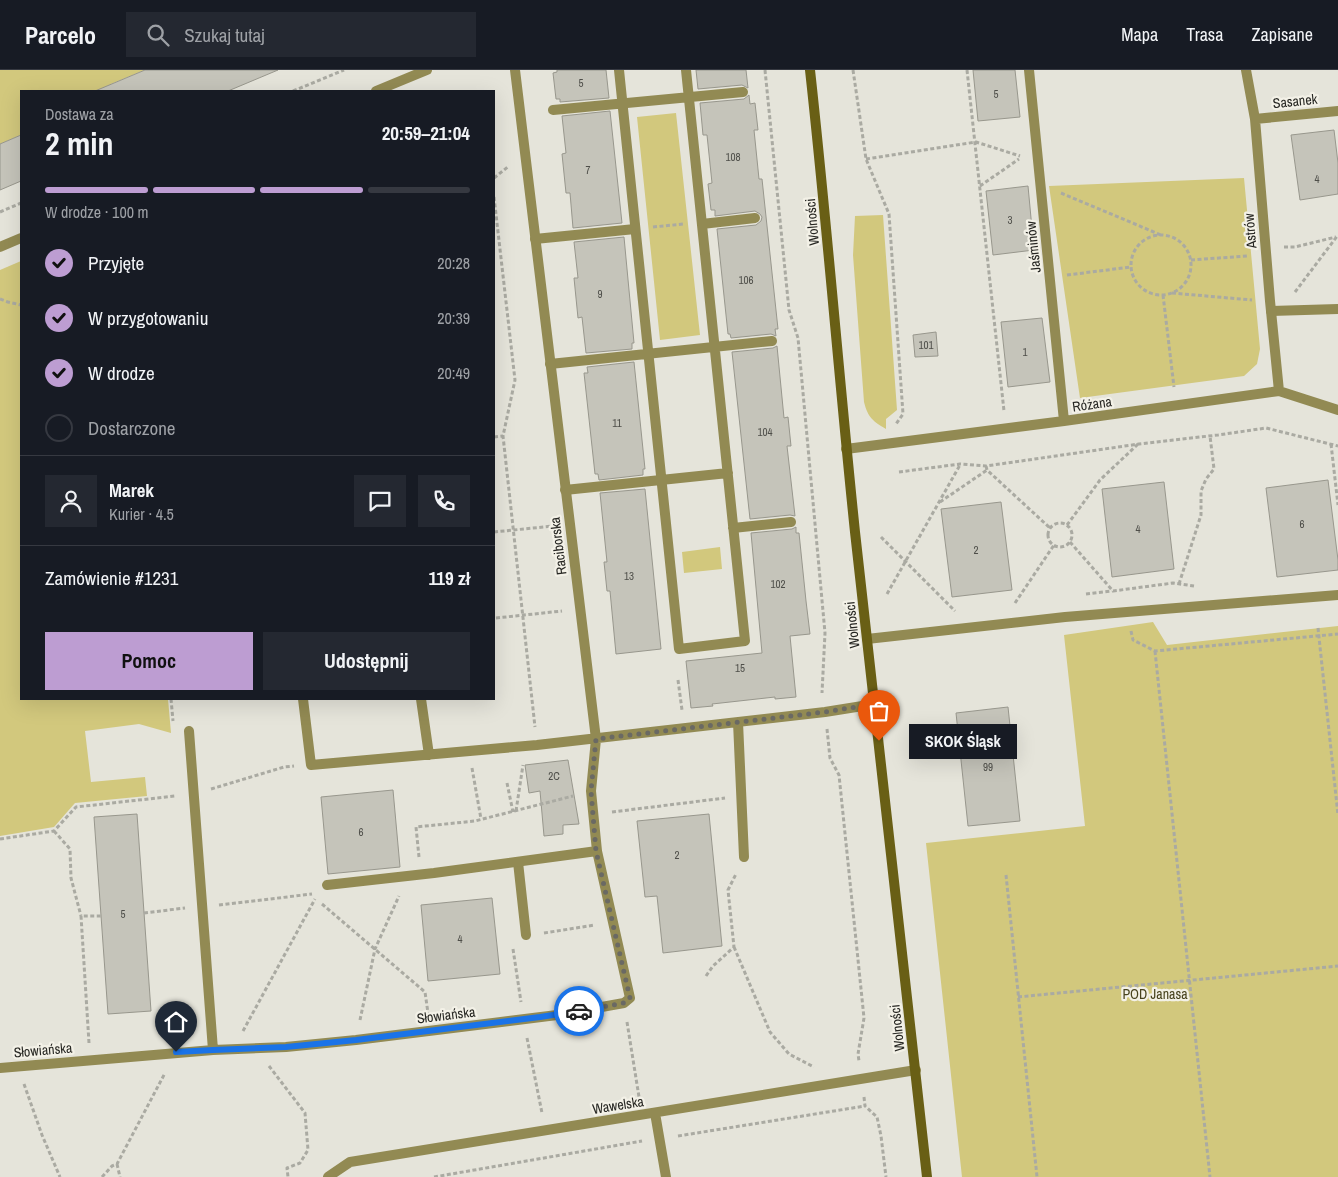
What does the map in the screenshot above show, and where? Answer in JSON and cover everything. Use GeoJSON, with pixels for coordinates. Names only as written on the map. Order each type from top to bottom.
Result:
{"type":"FeatureCollection","features":[{"type":"Feature","properties":{"kind":"street"},"geometry":{"type":"LineString","coordinates":[[378,90],[427,70]]}},
{"type":"Feature","properties":{"kind":"street","name":"Raciborska"},"geometry":{"type":"LineString","coordinates":[[515,70],[596,739]]}},
{"type":"Feature","properties":{"kind":"street"},"geometry":{"type":"LineString","coordinates":[[619,70],[678,648],[745,640],[686,70]]}},
{"type":"Feature","properties":{"kind":"street","name":"Wolności"},"geometry":{"type":"LineString","coordinates":[[810,70],[836,323],[846,449],[927,1177]]}},
{"type":"Feature","properties":{"kind":"street","name":"Jaśminów"},"geometry":{"type":"LineString","coordinates":[[1029,70],[1064,421]]}},
{"type":"Feature","properties":{"kind":"street","name":"Astrów"},"geometry":{"type":"LineString","coordinates":[[1246,70],[1255,119],[1279,391]]}},
{"type":"Feature","properties":{"kind":"street"},"geometry":{"type":"LineString","coordinates":[[553,110],[743,92]]}},
{"type":"Feature","properties":{"kind":"street","name":"Sasanek"},"geometry":{"type":"LineString","coordinates":[[1255,119],[1338,111]]}},
{"type":"Feature","properties":{"kind":"street"},"geometry":{"type":"LineString","coordinates":[[702,224],[755,218]]}},
{"type":"Feature","properties":{"kind":"street"},"geometry":{"type":"LineString","coordinates":[[535,239],[635,229]]}},
{"type":"Feature","properties":{"kind":"street"},"geometry":{"type":"LineString","coordinates":[[0,247],[20,238]]}},
{"type":"Feature","properties":{"kind":"street"},"geometry":{"type":"LineString","coordinates":[[1270,306],[1292,310],[1338,309]]}},
{"type":"Feature","properties":{"kind":"street"},"geometry":{"type":"LineString","coordinates":[[550,364],[772,341]]}},
{"type":"Feature","properties":{"kind":"street","name":"Różana"},"geometry":{"type":"LineString","coordinates":[[846,449],[1279,391],[1338,410]]}},
{"type":"Feature","properties":{"kind":"street"},"geometry":{"type":"LineString","coordinates":[[566,490],[728,473]]}},
{"type":"Feature","properties":{"kind":"street"},"geometry":{"type":"LineString","coordinates":[[733,528],[791,522]]}},
{"type":"Feature","properties":{"kind":"street"},"geometry":{"type":"LineString","coordinates":[[867,638],[1065,617],[1338,594]]}},
{"type":"Feature","properties":{"kind":"street"},"geometry":{"type":"LineString","coordinates":[[303,700],[311,765],[596,739],[825,712],[874,704]]}},
{"type":"Feature","properties":{"kind":"street"},"geometry":{"type":"LineString","coordinates":[[422,700],[428,755]]}},
{"type":"Feature","properties":{"kind":"street"},"geometry":{"type":"LineString","coordinates":[[738,722],[744,857]]}},
{"type":"Feature","properties":{"kind":"street"},"geometry":{"type":"LineString","coordinates":[[189,731],[213,1050]]}},
{"type":"Feature","properties":{"kind":"street","name":"Słowiańska"},"geometry":{"type":"LineString","coordinates":[[0,1068],[176,1052],[286,1047],[356,1040],[557,1015],[624,1003],[630,998],[614,922],[596,851],[591,791],[596,739]]}},
{"type":"Feature","properties":{"kind":"street"},"geometry":{"type":"LineString","coordinates":[[328,885],[421,875],[596,851]]}},
{"type":"Feature","properties":{"kind":"street"},"geometry":{"type":"LineString","coordinates":[[518,862],[526,935]]}},
{"type":"Feature","properties":{"kind":"street","name":"Wawelska"},"geometry":{"type":"LineString","coordinates":[[328,1177],[350,1162],[916,1070]]}},
{"type":"Feature","properties":{"kind":"street"},"geometry":{"type":"LineString","coordinates":[[655,1113],[666,1177]]}},
{"type":"Feature","properties":{"kind":"path"},"geometry":{"type":"LineString","coordinates":[[295,90],[344,70]]}},
{"type":"Feature","properties":{"kind":"path"},"geometry":{"type":"LineString","coordinates":[[765,70],[789,310],[798,338],[815,519],[825,633],[822,692],[830,758],[839,775],[864,1018],[858,1054],[865,1106],[878,1117],[886,1177]]}},
{"type":"Feature","properties":{"kind":"path"},"geometry":{"type":"LineString","coordinates":[[853,70],[866,159],[889,214],[903,414],[894,426],[896,443]]}},
{"type":"Feature","properties":{"kind":"path"},"geometry":{"type":"LineString","coordinates":[[967,70],[1006,429]]}},
{"type":"Feature","properties":{"kind":"path"},"geometry":{"type":"LineString","coordinates":[[866,159],[976,142],[1023,156],[980,186]]}},
{"type":"Feature","properties":{"kind":"path"},"geometry":{"type":"LineString","coordinates":[[1040,185],[1181,242],[1191,260],[1188,280],[1181,288],[1163,296],[1154,295],[1138,285],[1133,277],[1131,267],[1135,249],[1142,241],[1152,236],[1162,235]]}},
{"type":"Feature","properties":{"kind":"path"},"geometry":{"type":"LineString","coordinates":[[0,212],[20,203]]}},
{"type":"Feature","properties":{"kind":"path"},"geometry":{"type":"LineString","coordinates":[[495,206],[515,380],[503,436],[537,745]]}},
{"type":"Feature","properties":{"kind":"path"},"geometry":{"type":"LineString","coordinates":[[635,229],[702,224]]}},
{"type":"Feature","properties":{"kind":"path"},"geometry":{"type":"LineString","coordinates":[[1292,310],[1291,298],[1338,235]]}},
{"type":"Feature","properties":{"kind":"path"},"geometry":{"type":"LineString","coordinates":[[1050,277],[1131,267]]}},
{"type":"Feature","properties":{"kind":"path"},"geometry":{"type":"LineString","coordinates":[[1172,293],[1270,306]]}},
{"type":"Feature","properties":{"kind":"path"},"geometry":{"type":"LineString","coordinates":[[1163,296],[1176,406]]}},
{"type":"Feature","properties":{"kind":"path"},"geometry":{"type":"LineString","coordinates":[[0,299],[20,305]]}},
{"type":"Feature","properties":{"kind":"path"},"geometry":{"type":"LineString","coordinates":[[899,472],[960,464],[986,468],[1139,444],[1266,428],[1338,446]]}},
{"type":"Feature","properties":{"kind":"path"},"geometry":{"type":"LineString","coordinates":[[495,437],[503,436]]}},
{"type":"Feature","properties":{"kind":"path"},"geometry":{"type":"LineString","coordinates":[[1179,584],[1201,515],[1201,491],[1206,479],[1214,469],[1210,436]]}},
{"type":"Feature","properties":{"kind":"path"},"geometry":{"type":"LineString","coordinates":[[1067,525],[1100,480],[1139,444]]}},
{"type":"Feature","properties":{"kind":"path"},"geometry":{"type":"LineString","coordinates":[[1331,444],[1338,505]]}},
{"type":"Feature","properties":{"kind":"path"},"geometry":{"type":"LineString","coordinates":[[887,594],[960,464]]}},
{"type":"Feature","properties":{"kind":"path"},"geometry":{"type":"LineString","coordinates":[[937,503],[986,468]]}},
{"type":"Feature","properties":{"kind":"path"},"geometry":{"type":"LineString","coordinates":[[986,468],[1050,528]]}},
{"type":"Feature","properties":{"kind":"path"},"geometry":{"type":"LineString","coordinates":[[1060,523],[1067,525],[1072,531],[1070,542],[1068,545],[1061,547],[1054,546],[1048,536],[1050,528],[1060,523]]}},
{"type":"Feature","properties":{"kind":"path"},"geometry":{"type":"LineString","coordinates":[[495,532],[570,525]]}},
{"type":"Feature","properties":{"kind":"path"},"geometry":{"type":"LineString","coordinates":[[881,537],[956,612],[946,613]]}},
{"type":"Feature","properties":{"kind":"path"},"geometry":{"type":"LineString","coordinates":[[1070,542],[1113,591],[1173,583],[1196,586]]}},
{"type":"Feature","properties":{"kind":"path"},"geometry":{"type":"LineString","coordinates":[[1015,604],[1054,546]]}},
{"type":"Feature","properties":{"kind":"path"},"geometry":{"type":"LineString","coordinates":[[496,618],[580,610]]}},
{"type":"Feature","properties":{"kind":"path"},"geometry":{"type":"LineString","coordinates":[[1130,625],[1133,640],[1155,651],[1338,634]]}},
{"type":"Feature","properties":{"kind":"path"},"geometry":{"type":"LineString","coordinates":[[1318,628],[1338,816]]}},
{"type":"Feature","properties":{"kind":"path"},"geometry":{"type":"LineString","coordinates":[[1155,651],[1210,1177]]}},
{"type":"Feature","properties":{"kind":"path"},"geometry":{"type":"LineString","coordinates":[[678,680],[684,729]]}},
{"type":"Feature","properties":{"kind":"path"},"geometry":{"type":"LineString","coordinates":[[171,700],[173,724]]}},
{"type":"Feature","properties":{"kind":"path"},"geometry":{"type":"LineString","coordinates":[[515,812],[526,746]]}},
{"type":"Feature","properties":{"kind":"path"},"geometry":{"type":"LineString","coordinates":[[469,752],[482,819]]}},
{"type":"Feature","properties":{"kind":"path"},"geometry":{"type":"LineString","coordinates":[[507,782],[515,812]]}},
{"type":"Feature","properties":{"kind":"path"},"geometry":{"type":"LineString","coordinates":[[421,875],[416,827],[482,819],[591,791]]}},
{"type":"Feature","properties":{"kind":"path"},"geometry":{"type":"LineString","coordinates":[[594,814],[741,796]]}},
{"type":"Feature","properties":{"kind":"path"},"geometry":{"type":"LineString","coordinates":[[0,839],[54,830],[70,849],[71,878],[81,916],[89,1044],[98,1043]]}},
{"type":"Feature","properties":{"kind":"path"},"geometry":{"type":"LineString","coordinates":[[744,857],[728,890],[734,947],[770,1032],[789,1054],[844,1082]]}},
{"type":"Feature","properties":{"kind":"path"},"geometry":{"type":"LineString","coordinates":[[1006,875],[1038,1177]]}},
{"type":"Feature","properties":{"kind":"path"},"geometry":{"type":"LineString","coordinates":[[356,1040],[375,949],[408,876]]}},
{"type":"Feature","properties":{"kind":"path"},"geometry":{"type":"LineString","coordinates":[[232,903],[314,894]]}},
{"type":"Feature","properties":{"kind":"path"},"geometry":{"type":"LineString","coordinates":[[234,1049],[314,898],[425,992],[430,1031]]}},
{"type":"Feature","properties":{"kind":"path"},"geometry":{"type":"LineString","coordinates":[[144,912],[187,908]]}},
{"type":"Feature","properties":{"kind":"path"},"geometry":{"type":"LineString","coordinates":[[81,916],[101,916]]}},
{"type":"Feature","properties":{"kind":"path"},"geometry":{"type":"LineString","coordinates":[[546,1130],[529,1049],[513,950],[520,936],[614,922]]}},
{"type":"Feature","properties":{"kind":"path"},"geometry":{"type":"LineString","coordinates":[[706,976],[734,947]]}},
{"type":"Feature","properties":{"kind":"path"},"geometry":{"type":"LineString","coordinates":[[1018,997],[1338,966]]}},
{"type":"Feature","properties":{"kind":"path"},"geometry":{"type":"LineString","coordinates":[[102,1177],[112,1166],[117,1164],[194,1016]]}},
{"type":"Feature","properties":{"kind":"path"},"geometry":{"type":"LineString","coordinates":[[180,1034],[185,1032]]}},
{"type":"Feature","properties":{"kind":"path"},"geometry":{"type":"LineString","coordinates":[[628,1033],[642,1115]]}},
{"type":"Feature","properties":{"kind":"path"},"geometry":{"type":"LineString","coordinates":[[18,1066],[42,1135],[60,1177]]}},
{"type":"Feature","properties":{"kind":"path"},"geometry":{"type":"LineString","coordinates":[[280,1081],[305,1114],[308,1150],[300,1163],[286,1168],[288,1177]]}},
{"type":"Feature","properties":{"kind":"path"},"geometry":{"type":"LineString","coordinates":[[117,1164],[120,1177]]}},
{"type":"Feature","properties":{"kind":"green space"},"geometry":{"type":"Polygon","coordinates":[[[0,70],[145,70],[111,84],[113,90],[20,90],[20,135],[0,144],[0,70]]]}},
{"type":"Feature","properties":{"kind":"green space"},"geometry":{"type":"Polygon","coordinates":[[[676,113],[700,335],[660,340],[637,117],[676,113]]]}},
{"type":"Feature","properties":{"kind":"green space"},"geometry":{"type":"Polygon","coordinates":[[[1244,178],[1260,349],[1257,364],[1244,376],[1080,398],[1049,186],[1244,178]]]}},
{"type":"Feature","properties":{"kind":"green space"},"geometry":{"type":"Polygon","coordinates":[[[883,215],[897,410],[886,419],[886,429],[878,424],[867,412],[864,402],[853,255],[855,216],[883,215]]]}},
{"type":"Feature","properties":{"kind":"green space"},"geometry":{"type":"Polygon","coordinates":[[[20,261],[20,700],[168,700],[171,733],[139,724],[85,731],[91,782],[145,777],[147,796],[75,803],[54,827],[0,836],[0,270],[20,261]]]}},
{"type":"Feature","properties":{"kind":"green space"},"geometry":{"type":"Polygon","coordinates":[[[720,547],[722,569],[684,573],[682,552],[720,547]]]}},
{"type":"Feature","properties":{"kind":"green space","name":"POD Janasa"},"geometry":{"type":"Polygon","coordinates":[[[1153,622],[1167,645],[1338,626],[1338,1177],[962,1177],[926,843],[1085,826],[1064,635],[1153,622]]]}},
{"type":"Feature","properties":{"kind":"building"},"geometry":{"type":"Polygon","coordinates":[[[145,70],[278,70],[230,90],[97,90],[145,70]]]}},
{"type":"Feature","properties":{"kind":"building"},"geometry":{"type":"Polygon","coordinates":[[[557,70],[606,70],[609,98],[560,102],[560,99],[556,99],[553,73],[557,72],[557,70]]]}},
{"type":"Feature","properties":{"kind":"building"},"geometry":{"type":"Polygon","coordinates":[[[696,70],[746,70],[748,88],[742,85],[698,89],[696,70]]]}},
{"type":"Feature","properties":{"kind":"building"},"geometry":{"type":"Polygon","coordinates":[[[973,70],[1015,70],[1020,117],[978,121],[973,70]]]}},
{"type":"Feature","properties":{"kind":"building"},"geometry":{"type":"Polygon","coordinates":[[[749,95],[750,104],[755,103],[758,130],[754,130],[759,179],[762,179],[778,329],[775,329],[776,336],[771,334],[731,338],[730,334],[728,334],[717,229],[756,225],[761,221],[762,217],[755,211],[715,216],[715,210],[711,210],[708,184],[712,183],[707,135],[703,135],[700,103],[744,99],[749,95]]]}},
{"type":"Feature","properties":{"kind":"building"},"geometry":{"type":"Polygon","coordinates":[[[610,111],[622,223],[573,228],[570,193],[566,193],[562,154],[566,153],[562,116],[610,111]]]}},
{"type":"Feature","properties":{"kind":"building"},"geometry":{"type":"Polygon","coordinates":[[[1334,130],[1338,163],[1338,194],[1300,200],[1291,135],[1334,130]]]}},
{"type":"Feature","properties":{"kind":"building"},"geometry":{"type":"Polygon","coordinates":[[[20,135],[20,181],[0,190],[0,144],[20,135]]]}},
{"type":"Feature","properties":{"kind":"building"},"geometry":{"type":"Polygon","coordinates":[[[1028,186],[1034,250],[993,255],[986,191],[1028,186]]]}},
{"type":"Feature","properties":{"kind":"building"},"geometry":{"type":"Polygon","coordinates":[[[624,237],[634,343],[632,343],[632,349],[586,353],[582,317],[578,318],[574,278],[578,278],[574,242],[624,237]]]}},
{"type":"Feature","properties":{"kind":"building"},"geometry":{"type":"Polygon","coordinates":[[[1042,318],[1050,382],[1008,387],[1001,322],[1042,318]]]}},
{"type":"Feature","properties":{"kind":"building"},"geometry":{"type":"Polygon","coordinates":[[[936,332],[938,356],[915,357],[913,335],[936,332]]]}},
{"type":"Feature","properties":{"kind":"building"},"geometry":{"type":"Polygon","coordinates":[[[777,346],[784,418],[788,417],[791,446],[787,446],[795,516],[750,519],[732,352],[777,346]]]}},
{"type":"Feature","properties":{"kind":"building"},"geometry":{"type":"Polygon","coordinates":[[[634,362],[645,469],[643,469],[643,475],[599,480],[598,474],[595,474],[584,373],[588,373],[587,367],[634,362]]]}},
{"type":"Feature","properties":{"kind":"building"},"geometry":{"type":"Polygon","coordinates":[[[1328,480],[1338,570],[1277,577],[1266,488],[1328,480]]]}},
{"type":"Feature","properties":{"kind":"building"},"geometry":{"type":"Polygon","coordinates":[[[1164,482],[1174,569],[1112,577],[1102,489],[1164,482]]]}},
{"type":"Feature","properties":{"kind":"building"},"geometry":{"type":"Polygon","coordinates":[[[645,489],[661,649],[616,654],[610,591],[607,591],[604,562],[607,562],[600,493],[645,489]]]}},
{"type":"Feature","properties":{"kind":"building"},"geometry":{"type":"Polygon","coordinates":[[[1001,502],[1012,590],[952,597],[941,509],[1001,502]]]}},
{"type":"Feature","properties":{"kind":"building"},"geometry":{"type":"Polygon","coordinates":[[[796,527],[796,533],[799,533],[810,634],[790,636],[796,697],[775,699],[775,697],[691,708],[686,661],[762,653],[751,533],[796,527]]]}},
{"type":"Feature","properties":{"kind":"building"},"geometry":{"type":"Polygon","coordinates":[[[1008,707],[1020,821],[968,826],[956,713],[1008,707]]]}},
{"type":"Feature","properties":{"kind":"building"},"geometry":{"type":"Polygon","coordinates":[[[568,760],[579,824],[563,825],[563,834],[544,836],[540,791],[529,793],[525,765],[568,760]]]}},
{"type":"Feature","properties":{"kind":"building"},"geometry":{"type":"Polygon","coordinates":[[[393,790],[400,867],[328,874],[321,797],[393,790]]]}},
{"type":"Feature","properties":{"kind":"building"},"geometry":{"type":"Polygon","coordinates":[[[137,814],[151,1011],[108,1014],[94,817],[137,814]]]}},
{"type":"Feature","properties":{"kind":"building"},"geometry":{"type":"Polygon","coordinates":[[[709,814],[722,946],[663,953],[657,896],[645,897],[637,821],[709,814]]]}},
{"type":"Feature","properties":{"kind":"building"},"geometry":{"type":"Polygon","coordinates":[[[492,898],[500,974],[428,981],[421,905],[492,898]]]}},
{"type":"Feature","properties":{"kind":"way so far"},"geometry":{"type":"LineString","coordinates":[[579,1011],[624,1003],[630,998],[614,922],[596,851],[591,791],[596,739],[825,712],[874,704],[879,741]]}},
{"type":"Feature","properties":{"kind":"place","name":"SKOK Śląsk"},"geometry":{"type":"Point","coordinates":[879,741]}},
{"type":"Feature","properties":{"kind":"route"},"geometry":{"type":"LineString","coordinates":[[176,1052],[286,1047],[356,1040],[579,1011]]}}]}
